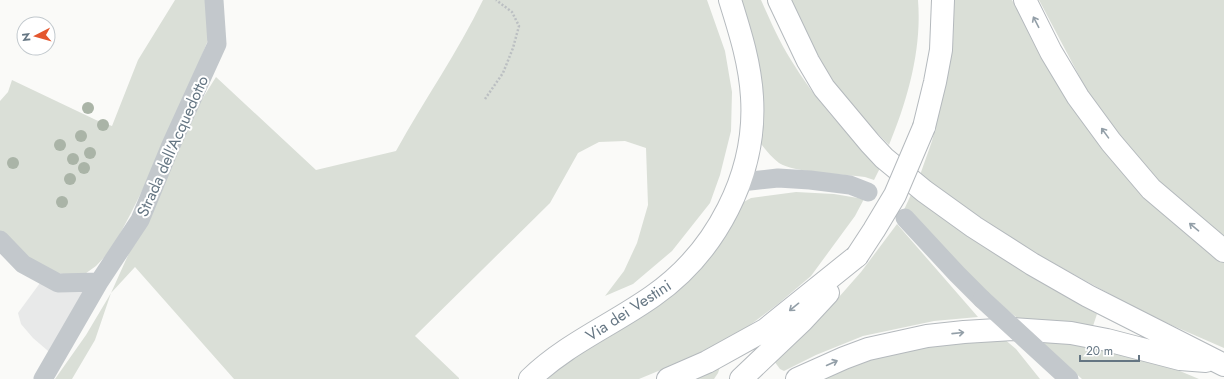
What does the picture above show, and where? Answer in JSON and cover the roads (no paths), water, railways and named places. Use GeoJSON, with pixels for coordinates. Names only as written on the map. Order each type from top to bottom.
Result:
{"type":"FeatureCollection","features":[{"type":"Feature","properties":{"kind":"main road","name":"Via dei Vestini"},"geometry":{"type":"LineString","coordinates":[[530,379],[568,348],[653,296],[677,278],[699,253],[720,224],[741,182],[750,144],[752,120],[752,96],[749,67],[730,0]]}},
{"type":"Feature","properties":{"kind":"main road"},"geometry":{"type":"LineString","coordinates":[[778,0],[808,61],[824,88],[884,158],[924,191],[974,227],[1032,264],[1088,296],[1220,363]]}},
{"type":"Feature","properties":{"kind":"main road"},"geometry":{"type":"LineString","coordinates":[[928,0],[935,82]]}},
{"type":"Feature","properties":{"kind":"main road"},"geometry":{"type":"LineString","coordinates":[[741,379],[832,290],[857,256],[895,195],[924,127],[941,50],[943,0]]}},
{"type":"Feature","properties":{"kind":"main road"},"geometry":{"type":"LineString","coordinates":[[1025,0],[1051,52],[1078,97],[1111,142],[1151,189],[1224,251]]}},
{"type":"Feature","properties":{"kind":"main road"},"geometry":{"type":"LineString","coordinates":[[668,379],[707,362],[765,330],[857,256]]}},
{"type":"Feature","properties":{"kind":"main road"},"geometry":{"type":"LineString","coordinates":[[797,379],[868,348],[927,336],[1013,329],[1071,333],[1107,340],[1180,359],[1220,363]]}},
{"type":"Feature","properties":{"kind":"street","name":"Strada dell'Acquedotto"},"geometry":{"type":"LineString","coordinates":[[43,379],[99,282],[140,220],[171,145],[217,44],[214,0]]}},
{"type":"Feature","properties":{"kind":"street"},"geometry":{"type":"LineString","coordinates":[[741,182],[778,178],[810,180],[850,185],[868,192]]}},
{"type":"Feature","properties":{"kind":"street"},"geometry":{"type":"LineString","coordinates":[[905,218],[982,299],[1068,379]]}},
{"type":"Feature","properties":{"kind":"street"},"geometry":{"type":"LineString","coordinates":[[0,240],[23,264],[58,283],[99,282]]}}]}
